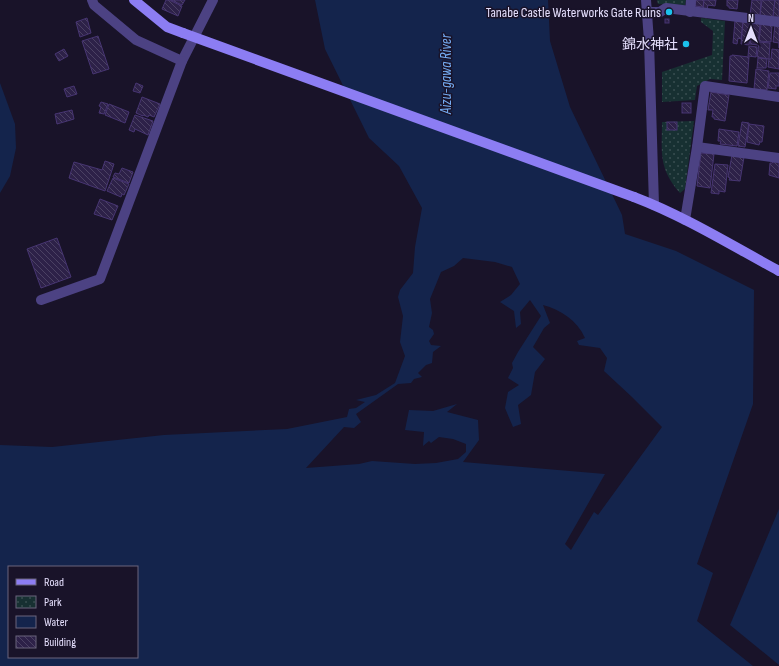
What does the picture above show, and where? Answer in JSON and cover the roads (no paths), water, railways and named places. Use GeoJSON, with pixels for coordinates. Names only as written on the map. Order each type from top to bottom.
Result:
{"type":"FeatureCollection","features":[{"type":"Feature","properties":{"kind":"street"},"geometry":{"type":"LineString","coordinates":[[92,0],[94,5],[136,40],[182,61]]}},
{"type":"Feature","properties":{"kind":"street"},"geometry":{"type":"LineString","coordinates":[[134,0],[167,27],[654,205],[685,220],[779,271]]}},
{"type":"Feature","properties":{"kind":"street"},"geometry":{"type":"LineString","coordinates":[[41,300],[100,278],[182,61],[213,0]]}},
{"type":"Feature","properties":{"kind":"street"},"geometry":{"type":"LineString","coordinates":[[646,0],[650,41],[654,205]]}},
{"type":"Feature","properties":{"kind":"street"},"geometry":{"type":"LineString","coordinates":[[690,12],[691,0]]}},
{"type":"Feature","properties":{"kind":"street"},"geometry":{"type":"LineString","coordinates":[[647,12],[660,12],[666,8],[779,22]]}},
{"type":"Feature","properties":{"kind":"street"},"geometry":{"type":"LineString","coordinates":[[685,220],[705,86],[779,97]]}},
{"type":"Feature","properties":{"kind":"street"},"geometry":{"type":"LineString","coordinates":[[697,147],[779,158]]}},
{"type":"Feature","properties":{"kind":"water","name":"Aizu-gawa River"},"geometry":{"type":"Polygon","coordinates":[[[315,0],[548,0],[550,41],[570,107],[622,215],[625,234],[676,251],[754,290],[753,404],[697,564],[713,573],[697,621],[753,666],[0,666],[0,445],[52,447],[164,435],[287,429],[347,417],[349,409],[356,408],[365,402],[356,400],[376,395],[395,383],[405,356],[400,342],[403,316],[398,297],[400,290],[413,273],[415,247],[422,208],[399,166],[369,138],[325,49],[315,0]],[[463,258],[454,266],[441,272],[430,299],[432,313],[429,327],[433,330],[434,334],[429,341],[431,345],[441,346],[433,352],[432,363],[426,365],[418,373],[422,377],[414,379],[411,383],[398,384],[356,414],[361,422],[354,428],[344,427],[306,468],[359,464],[372,461],[415,464],[436,463],[458,459],[466,452],[466,444],[453,439],[439,437],[431,443],[429,441],[423,446],[424,432],[405,430],[409,410],[433,411],[457,404],[447,412],[478,420],[479,440],[463,462],[605,474],[565,544],[571,550],[594,512],[598,515],[662,427],[604,371],[607,358],[600,348],[579,345],[577,341],[585,338],[578,326],[562,313],[543,305],[550,323],[544,328],[533,347],[545,359],[535,372],[531,395],[518,405],[521,424],[513,427],[505,408],[508,392],[519,385],[508,378],[513,368],[512,363],[541,316],[530,300],[520,312],[521,324],[516,328],[514,311],[500,302],[511,295],[520,284],[512,267],[495,262],[463,258]]]}},
{"type":"Feature","properties":{"kind":"water"},"geometry":{"type":"Polygon","coordinates":[[[0,83],[15,124],[16,148],[10,176],[0,193],[0,83]]]}},
{"type":"Feature","properties":{"kind":"water"},"geometry":{"type":"Polygon","coordinates":[[[779,509],[779,665],[730,625],[779,509]]]}},
{"type":"Feature","properties":{"kind":"place","name":"Tanabe Castle Waterworks Gate Ruins"},"geometry":{"type":"Point","coordinates":[669,12]}},
{"type":"Feature","properties":{"kind":"place","name":"錦水神社"},"geometry":{"type":"Point","coordinates":[686,44]}}]}
